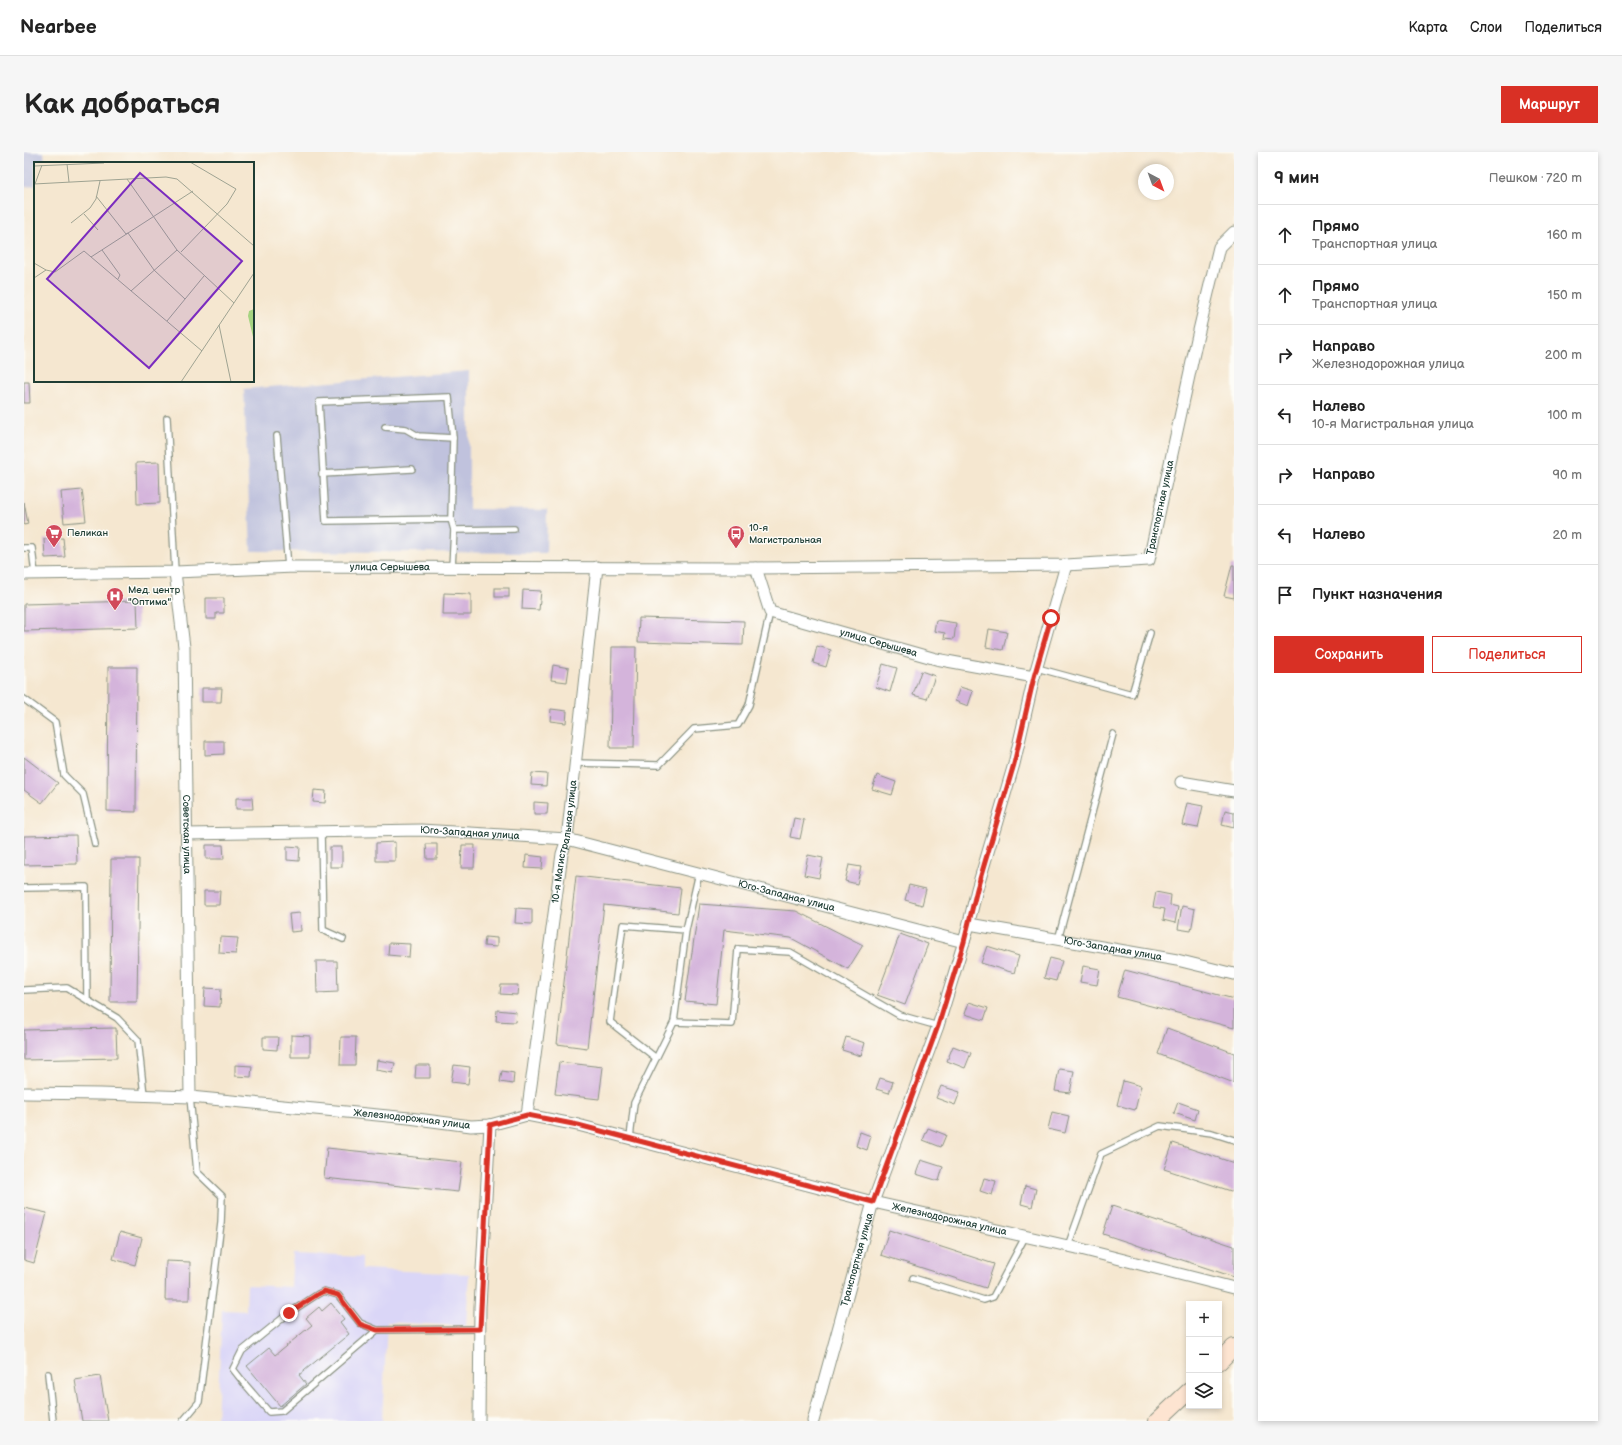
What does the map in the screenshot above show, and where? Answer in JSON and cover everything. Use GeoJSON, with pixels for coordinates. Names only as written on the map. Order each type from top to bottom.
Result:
{"type":"FeatureCollection","features":[{"type":"Feature","properties":{"kind":"street","name":"Транспортная улица"},"geometry":{"type":"LineString","coordinates":[[813,1421],[873,1202],[938,1026],[964,942],[977,889],[1014,764],[1035,672],[1066,565],[1149,560],[1197,339],[1219,247],[1234,232]]}},
{"type":"Feature","properties":{"kind":"street","name":"улица Серышева"},"geometry":{"type":"LineString","coordinates":[[29,574],[175,572],[288,567],[756,568],[1066,565]]}},
{"type":"Feature","properties":{"kind":"street","name":"10-я Магистральная улица"},"geometry":{"type":"LineString","coordinates":[[527,1115],[562,854],[566,839],[597,567]]}},
{"type":"Feature","properties":{"kind":"street"},"geometry":{"type":"LineString","coordinates":[[756,568],[770,612]]}},
{"type":"Feature","properties":{"kind":"street","name":"Советская улица"},"geometry":{"type":"LineString","coordinates":[[175,572],[184,647],[190,1097]]}},
{"type":"Feature","properties":{"kind":"street","name":"улица Серышева"},"geometry":{"type":"LineString","coordinates":[[770,612],[936,659],[1035,672]]}},
{"type":"Feature","properties":{"kind":"street"},"geometry":{"type":"LineString","coordinates":[[1181,782],[1234,790]]}},
{"type":"Feature","properties":{"kind":"street","name":"Юго-Западная улица"},"geometry":{"type":"LineString","coordinates":[[187,834],[421,830],[566,839],[964,942]]}},
{"type":"Feature","properties":{"kind":"street","name":"Юго-Западная улица"},"geometry":{"type":"LineString","coordinates":[[969,924],[1058,941],[1177,960],[1234,974]]}},
{"type":"Feature","properties":{"kind":"street","name":"Железнодорожная улица"},"geometry":{"type":"LineString","coordinates":[[24,1093],[190,1097],[409,1118],[471,1126],[490,1125],[527,1115],[578,1125],[873,1202],[1068,1246],[1234,1288]]}},
{"type":"Feature","properties":{"kind":"street"},"geometry":{"type":"LineString","coordinates":[[479,1421],[480,1329],[490,1125]]}},
{"type":"Feature","properties":{"kind":"street"},"geometry":{"type":"LineString","coordinates":[[1222,1359],[1234,1347]]}},
{"type":"Feature","properties":{"kind":"street"},"geometry":{"type":"LineString","coordinates":[[1158,1421],[1186,1394]]}},
{"type":"Feature","properties":{"kind":"lane"},"geometry":{"type":"LineString","coordinates":[[451,519],[326,521],[322,474],[319,402],[449,397],[453,438],[451,519],[454,530],[452,567]]}},
{"type":"Feature","properties":{"kind":"lane"},"geometry":{"type":"LineString","coordinates":[[167,418],[175,572]]}},
{"type":"Feature","properties":{"kind":"lane"},"geometry":{"type":"LineString","coordinates":[[385,427],[406,429],[418,436],[453,438]]}},
{"type":"Feature","properties":{"kind":"lane"},"geometry":{"type":"LineString","coordinates":[[277,436],[288,567]]}},
{"type":"Feature","properties":{"kind":"lane"},"geometry":{"type":"LineString","coordinates":[[322,474],[412,469]]}},
{"type":"Feature","properties":{"kind":"lane"},"geometry":{"type":"LineString","coordinates":[[454,530],[514,529]]}},
{"type":"Feature","properties":{"kind":"lane"},"geometry":{"type":"LineString","coordinates":[[24,548],[32,548],[29,574]]}},
{"type":"Feature","properties":{"kind":"lane"},"geometry":{"type":"LineString","coordinates":[[575,763],[659,765],[694,729],[738,725],[748,705],[770,612]]}},
{"type":"Feature","properties":{"kind":"lane"},"geometry":{"type":"LineString","coordinates":[[1035,672],[1132,694],[1150,634]]}},
{"type":"Feature","properties":{"kind":"lane"},"geometry":{"type":"LineString","coordinates":[[24,699],[55,722],[64,775],[84,794],[95,844]]}},
{"type":"Feature","properties":{"kind":"lane"},"geometry":{"type":"LineString","coordinates":[[1058,941],[1113,734]]}},
{"type":"Feature","properties":{"kind":"lane"},"geometry":{"type":"LineString","coordinates":[[321,832],[323,930],[343,939]]}},
{"type":"Feature","properties":{"kind":"lane"},"geometry":{"type":"LineString","coordinates":[[630,1138],[634,1103],[674,1022],[686,930],[699,873]]}},
{"type":"Feature","properties":{"kind":"lane"},"geometry":{"type":"LineString","coordinates":[[24,888],[86,887],[87,1000]]}},
{"type":"Feature","properties":{"kind":"lane"},"geometry":{"type":"LineString","coordinates":[[656,1058],[610,1022],[623,925],[686,930]]}},
{"type":"Feature","properties":{"kind":"lane"},"geometry":{"type":"LineString","coordinates":[[674,1022],[732,1024],[738,948],[790,952],[899,1015],[938,1026]]}},
{"type":"Feature","properties":{"kind":"lane"},"geometry":{"type":"LineString","coordinates":[[24,990],[67,988],[116,1018],[138,1040],[144,1096]]}},
{"type":"Feature","properties":{"kind":"lane"},"geometry":{"type":"LineString","coordinates":[[183,1421],[199,1402],[221,1223],[222,1196],[197,1172],[190,1097]]}},
{"type":"Feature","properties":{"kind":"lane"},"geometry":{"type":"LineString","coordinates":[[1068,1246],[1101,1154],[1160,1126],[1212,1132],[1234,1140]]}},
{"type":"Feature","properties":{"kind":"lane"},"geometry":{"type":"LineString","coordinates":[[913,1278],[984,1300],[989,1299],[993,1297],[1025,1237]]}},
{"type":"Feature","properties":{"kind":"lane"},"geometry":{"type":"LineString","coordinates":[[377,1330],[282,1411],[270,1412],[244,1384],[233,1369],[242,1351],[289,1313],[324,1291],[338,1295],[360,1324],[377,1330],[480,1329]]}},
{"type":"Feature","properties":{"kind":"lane"},"geometry":{"type":"LineString","coordinates":[[48,1374],[53,1421]]}},
{"type":"Feature","properties":{"kind":"shaded area"},"geometry":{"type":"Polygon","coordinates":[[[24,152],[44,152],[45,162],[34,162],[34,186],[24,187],[24,152]]]}},
{"type":"Feature","properties":{"kind":"shaded area"},"geometry":{"type":"Polygon","coordinates":[[[469,371],[469,509],[547,510],[546,553],[251,551],[244,389],[469,371]]]}},
{"type":"Feature","properties":{"kind":"shaded area"},"geometry":{"type":"Polygon","coordinates":[[[293,1254],[362,1257],[362,1269],[469,1274],[466,1326],[387,1322],[382,1421],[217,1421],[222,1310],[246,1311],[247,1285],[291,1287],[293,1254]]]}},
{"type":"Feature","properties":{"kind":"building"},"geometry":{"type":"Polygon","coordinates":[[[24,382],[29,382],[30,403],[24,403],[24,382]]]}},
{"type":"Feature","properties":{"kind":"building"},"geometry":{"type":"Polygon","coordinates":[[[159,462],[160,503],[137,504],[136,463],[159,462]]]}},
{"type":"Feature","properties":{"kind":"building"},"geometry":{"type":"Polygon","coordinates":[[[82,490],[86,521],[64,523],[61,492],[82,490]]]}},
{"type":"Feature","properties":{"kind":"building"},"geometry":{"type":"Polygon","coordinates":[[[24,502],[28,524],[24,525],[24,502]]]}},
{"type":"Feature","properties":{"kind":"building","name":"Пеликан"},"geometry":{"type":"Polygon","coordinates":[[[63,538],[65,557],[45,558],[44,539],[63,538]]]}},
{"type":"Feature","properties":{"kind":"building"},"geometry":{"type":"Polygon","coordinates":[[[1232,565],[1234,565],[1234,598],[1224,596],[1232,565]]]}},
{"type":"Feature","properties":{"kind":"building"},"geometry":{"type":"Polygon","coordinates":[[[495,588],[509,588],[509,597],[495,597],[495,588]]]}},
{"type":"Feature","properties":{"kind":"building"},"geometry":{"type":"Polygon","coordinates":[[[523,590],[541,591],[539,610],[522,609],[523,590]]]}},
{"type":"Feature","properties":{"kind":"building"},"geometry":{"type":"Polygon","coordinates":[[[444,593],[471,594],[471,615],[443,615],[444,593]]]}},
{"type":"Feature","properties":{"kind":"building"},"geometry":{"type":"Polygon","coordinates":[[[206,598],[224,598],[224,613],[216,613],[216,619],[206,619],[206,598]]]}},
{"type":"Feature","properties":{"kind":"building"},"geometry":{"type":"Polygon","coordinates":[[[137,601],[138,628],[24,631],[24,604],[137,601]]]}},
{"type":"Feature","properties":{"kind":"building"},"geometry":{"type":"Polygon","coordinates":[[[639,618],[744,621],[743,645],[638,642],[639,618]]]}},
{"type":"Feature","properties":{"kind":"building"},"geometry":{"type":"Polygon","coordinates":[[[936,620],[956,623],[954,639],[944,638],[945,633],[934,631],[936,620]]]}},
{"type":"Feature","properties":{"kind":"building"},"geometry":{"type":"Polygon","coordinates":[[[989,629],[1007,632],[1003,650],[986,647],[989,629]]]}},
{"type":"Feature","properties":{"kind":"building"},"geometry":{"type":"Polygon","coordinates":[[[817,646],[831,650],[826,667],[813,663],[817,646]]]}},
{"type":"Feature","properties":{"kind":"building"},"geometry":{"type":"Polygon","coordinates":[[[612,647],[636,647],[634,748],[610,748],[612,647]]]}},
{"type":"Feature","properties":{"kind":"building"},"geometry":{"type":"Polygon","coordinates":[[[883,664],[897,668],[890,692],[876,687],[883,664]]]}},
{"type":"Feature","properties":{"kind":"building"},"geometry":{"type":"Polygon","coordinates":[[[553,665],[569,668],[567,682],[551,680],[553,665]]]}},
{"type":"Feature","properties":{"kind":"building"},"geometry":{"type":"Polygon","coordinates":[[[108,667],[137,667],[136,812],[107,811],[108,667]]]}},
{"type":"Feature","properties":{"kind":"building"},"geometry":{"type":"Polygon","coordinates":[[[921,671],[935,676],[927,699],[913,695],[921,671]]]}},
{"type":"Feature","properties":{"kind":"building"},"geometry":{"type":"Polygon","coordinates":[[[960,687],[973,691],[968,706],[955,701],[960,687]]]}},
{"type":"Feature","properties":{"kind":"building"},"geometry":{"type":"Polygon","coordinates":[[[202,688],[222,688],[221,702],[202,702],[202,688]]]}},
{"type":"Feature","properties":{"kind":"building"},"geometry":{"type":"Polygon","coordinates":[[[551,709],[567,711],[566,723],[550,721],[551,709]]]}},
{"type":"Feature","properties":{"kind":"building"},"geometry":{"type":"Polygon","coordinates":[[[205,741],[224,741],[224,754],[205,755],[205,741]]]}},
{"type":"Feature","properties":{"kind":"building"},"geometry":{"type":"Polygon","coordinates":[[[24,757],[58,783],[42,803],[24,790],[24,757]]]}},
{"type":"Feature","properties":{"kind":"building"},"geometry":{"type":"Polygon","coordinates":[[[532,773],[547,774],[546,786],[531,785],[532,773]]]}},
{"type":"Feature","properties":{"kind":"building"},"geometry":{"type":"Polygon","coordinates":[[[877,775],[896,782],[892,795],[872,789],[877,775]]]}},
{"type":"Feature","properties":{"kind":"building"},"geometry":{"type":"Polygon","coordinates":[[[314,790],[326,791],[325,803],[313,802],[314,790]]]}},
{"type":"Feature","properties":{"kind":"building"},"geometry":{"type":"Polygon","coordinates":[[[236,798],[252,798],[253,809],[236,809],[236,798]]]}},
{"type":"Feature","properties":{"kind":"building"},"geometry":{"type":"Polygon","coordinates":[[[534,802],[548,803],[547,814],[534,814],[534,802]]]}},
{"type":"Feature","properties":{"kind":"building"},"geometry":{"type":"Polygon","coordinates":[[[1187,803],[1203,806],[1198,828],[1182,825],[1187,803]]]}},
{"type":"Feature","properties":{"kind":"building"},"geometry":{"type":"Polygon","coordinates":[[[1225,810],[1234,812],[1234,828],[1222,825],[1225,810]]]}},
{"type":"Feature","properties":{"kind":"building"},"geometry":{"type":"Polygon","coordinates":[[[794,818],[804,820],[800,839],[790,837],[794,818]]]}},
{"type":"Feature","properties":{"kind":"building"},"geometry":{"type":"Polygon","coordinates":[[[76,835],[77,864],[24,865],[24,836],[76,835]]]}},
{"type":"Feature","properties":{"kind":"building"},"geometry":{"type":"Polygon","coordinates":[[[395,842],[395,861],[376,861],[376,843],[395,842]]]}},
{"type":"Feature","properties":{"kind":"building"},"geometry":{"type":"Polygon","coordinates":[[[426,844],[437,844],[437,859],[427,859],[426,844]]]}},
{"type":"Feature","properties":{"kind":"building"},"geometry":{"type":"Polygon","coordinates":[[[206,845],[223,845],[224,859],[206,859],[206,845]]]}},
{"type":"Feature","properties":{"kind":"building"},"geometry":{"type":"Polygon","coordinates":[[[462,845],[475,845],[474,868],[461,868],[462,845]]]}},
{"type":"Feature","properties":{"kind":"building"},"geometry":{"type":"Polygon","coordinates":[[[287,846],[300,847],[299,861],[287,860],[287,846]]]}},
{"type":"Feature","properties":{"kind":"building"},"geometry":{"type":"Polygon","coordinates":[[[330,847],[342,847],[342,867],[330,867],[330,847]]]}},
{"type":"Feature","properties":{"kind":"building"},"geometry":{"type":"Polygon","coordinates":[[[526,855],[543,857],[542,869],[525,868],[526,855]]]}},
{"type":"Feature","properties":{"kind":"building"},"geometry":{"type":"Polygon","coordinates":[[[808,855],[823,858],[819,878],[804,875],[808,855]]]}},
{"type":"Feature","properties":{"kind":"building"},"geometry":{"type":"Polygon","coordinates":[[[111,859],[139,859],[137,1002],[110,1002],[111,859]]]}},
{"type":"Feature","properties":{"kind":"building"},"geometry":{"type":"Polygon","coordinates":[[[849,865],[861,867],[857,884],[845,881],[849,865]]]}},
{"type":"Feature","properties":{"kind":"building"},"geometry":{"type":"Polygon","coordinates":[[[576,876],[681,888],[678,913],[604,905],[587,1048],[557,1044],[576,876]]]}},
{"type":"Feature","properties":{"kind":"building"},"geometry":{"type":"Polygon","coordinates":[[[909,885],[926,889],[922,905],[905,900],[909,885]]]}},
{"type":"Feature","properties":{"kind":"building"},"geometry":{"type":"Polygon","coordinates":[[[204,891],[220,891],[219,905],[204,905],[204,891]]]}},
{"type":"Feature","properties":{"kind":"building"},"geometry":{"type":"Polygon","coordinates":[[[1156,892],[1171,895],[1170,905],[1178,907],[1175,923],[1163,920],[1165,909],[1153,907],[1156,892]]]}},
{"type":"Feature","properties":{"kind":"building"},"geometry":{"type":"Polygon","coordinates":[[[699,904],[796,911],[863,945],[848,969],[791,938],[724,930],[716,1004],[685,1001],[699,904]]]}},
{"type":"Feature","properties":{"kind":"building"},"geometry":{"type":"Polygon","coordinates":[[[1182,906],[1195,909],[1191,931],[1178,929],[1182,906]]]}},
{"type":"Feature","properties":{"kind":"building"},"geometry":{"type":"Polygon","coordinates":[[[516,908],[532,909],[532,924],[515,923],[516,908]]]}},
{"type":"Feature","properties":{"kind":"building"},"geometry":{"type":"Polygon","coordinates":[[[300,913],[301,931],[291,932],[289,914],[300,913]]]}},
{"type":"Feature","properties":{"kind":"building"},"geometry":{"type":"Polygon","coordinates":[[[900,934],[928,944],[905,1005],[877,995],[900,934]]]}},
{"type":"Feature","properties":{"kind":"building"},"geometry":{"type":"Polygon","coordinates":[[[220,937],[238,938],[236,954],[219,953],[220,937]]]}},
{"type":"Feature","properties":{"kind":"building"},"geometry":{"type":"Polygon","coordinates":[[[485,937],[497,938],[497,947],[484,946],[485,937]]]}},
{"type":"Feature","properties":{"kind":"building"},"geometry":{"type":"Polygon","coordinates":[[[389,943],[410,944],[409,957],[388,955],[389,943]]]}},
{"type":"Feature","properties":{"kind":"building"},"geometry":{"type":"Polygon","coordinates":[[[987,946],[1019,956],[1014,973],[981,963],[987,946]]]}},
{"type":"Feature","properties":{"kind":"building"},"geometry":{"type":"Polygon","coordinates":[[[1050,958],[1062,961],[1056,981],[1044,978],[1050,958]]]}},
{"type":"Feature","properties":{"kind":"building"},"geometry":{"type":"Polygon","coordinates":[[[316,961],[337,961],[338,992],[317,993],[316,961]]]}},
{"type":"Feature","properties":{"kind":"building"},"geometry":{"type":"Polygon","coordinates":[[[1083,966],[1100,969],[1097,985],[1080,982],[1083,966]]]}},
{"type":"Feature","properties":{"kind":"building"},"geometry":{"type":"Polygon","coordinates":[[[1125,970],[1234,999],[1234,1028],[1117,997],[1125,970]]]}},
{"type":"Feature","properties":{"kind":"building"},"geometry":{"type":"Polygon","coordinates":[[[501,985],[518,985],[517,995],[500,994],[501,985]]]}},
{"type":"Feature","properties":{"kind":"building"},"geometry":{"type":"Polygon","coordinates":[[[205,988],[221,989],[220,1007],[204,1006],[205,988]]]}},
{"type":"Feature","properties":{"kind":"building"},"geometry":{"type":"Polygon","coordinates":[[[969,1002],[988,1008],[984,1020],[965,1014],[969,1002]]]}},
{"type":"Feature","properties":{"kind":"building"},"geometry":{"type":"Polygon","coordinates":[[[497,1010],[516,1012],[515,1022],[496,1021],[497,1010]]]}},
{"type":"Feature","properties":{"kind":"building"},"geometry":{"type":"Polygon","coordinates":[[[116,1028],[117,1058],[24,1060],[24,1030],[116,1028]]]}},
{"type":"Feature","properties":{"kind":"building"},"geometry":{"type":"Polygon","coordinates":[[[1167,1028],[1234,1053],[1234,1083],[1158,1054],[1167,1028]]]}},
{"type":"Feature","properties":{"kind":"building"},"geometry":{"type":"Polygon","coordinates":[[[291,1035],[310,1036],[310,1057],[291,1057],[291,1035]]]}},
{"type":"Feature","properties":{"kind":"building"},"geometry":{"type":"Polygon","coordinates":[[[263,1037],[278,1037],[277,1050],[263,1049],[263,1037]]]}},
{"type":"Feature","properties":{"kind":"building"},"geometry":{"type":"Polygon","coordinates":[[[341,1037],[356,1037],[355,1065],[340,1065],[341,1037]]]}},
{"type":"Feature","properties":{"kind":"building"},"geometry":{"type":"Polygon","coordinates":[[[846,1037],[865,1043],[861,1056],[842,1050],[846,1037]]]}},
{"type":"Feature","properties":{"kind":"building"},"geometry":{"type":"Polygon","coordinates":[[[953,1046],[971,1053],[965,1068],[947,1061],[953,1046]]]}},
{"type":"Feature","properties":{"kind":"building"},"geometry":{"type":"Polygon","coordinates":[[[377,1060],[395,1063],[393,1073],[376,1070],[377,1060]]]}},
{"type":"Feature","properties":{"kind":"building"},"geometry":{"type":"Polygon","coordinates":[[[559,1062],[603,1067],[599,1099],[555,1094],[559,1062]]]}},
{"type":"Feature","properties":{"kind":"building"},"geometry":{"type":"Polygon","coordinates":[[[235,1065],[252,1066],[251,1077],[235,1076],[235,1065]]]}},
{"type":"Feature","properties":{"kind":"building"},"geometry":{"type":"Polygon","coordinates":[[[416,1065],[430,1065],[430,1078],[415,1078],[416,1065]]]}},
{"type":"Feature","properties":{"kind":"building"},"geometry":{"type":"Polygon","coordinates":[[[454,1065],[470,1067],[468,1084],[451,1082],[454,1065]]]}},
{"type":"Feature","properties":{"kind":"building"},"geometry":{"type":"Polygon","coordinates":[[[1059,1069],[1074,1071],[1070,1093],[1055,1091],[1059,1069]]]}},
{"type":"Feature","properties":{"kind":"building"},"geometry":{"type":"Polygon","coordinates":[[[502,1071],[514,1073],[513,1084],[500,1082],[502,1071]]]}},
{"type":"Feature","properties":{"kind":"building"},"geometry":{"type":"Polygon","coordinates":[[[880,1078],[893,1082],[889,1093],[876,1089],[880,1078]]]}},
{"type":"Feature","properties":{"kind":"building"},"geometry":{"type":"Polygon","coordinates":[[[1123,1081],[1141,1086],[1135,1110],[1117,1105],[1123,1081]]]}},
{"type":"Feature","properties":{"kind":"building"},"geometry":{"type":"Polygon","coordinates":[[[941,1086],[960,1092],[955,1105],[936,1098],[941,1086]]]}},
{"type":"Feature","properties":{"kind":"building"},"geometry":{"type":"Polygon","coordinates":[[[1178,1102],[1198,1109],[1195,1120],[1174,1113],[1178,1102]]]}},
{"type":"Feature","properties":{"kind":"building"},"geometry":{"type":"Polygon","coordinates":[[[1052,1112],[1069,1116],[1065,1133],[1048,1129],[1052,1112]]]}},
{"type":"Feature","properties":{"kind":"building"},"geometry":{"type":"Polygon","coordinates":[[[928,1128],[946,1135],[941,1147],[923,1140],[928,1128]]]}},
{"type":"Feature","properties":{"kind":"building"},"geometry":{"type":"Polygon","coordinates":[[[860,1132],[871,1136],[867,1150],[856,1146],[860,1132]]]}},
{"type":"Feature","properties":{"kind":"building"},"geometry":{"type":"Polygon","coordinates":[[[1173,1143],[1234,1163],[1234,1192],[1164,1169],[1173,1143]]]}},
{"type":"Feature","properties":{"kind":"building"},"geometry":{"type":"Polygon","coordinates":[[[327,1148],[462,1162],[458,1192],[324,1178],[327,1148]]]}},
{"type":"Feature","properties":{"kind":"building"},"geometry":{"type":"Polygon","coordinates":[[[921,1160],[943,1167],[939,1181],[916,1174],[921,1160]]]}},
{"type":"Feature","properties":{"kind":"building"},"geometry":{"type":"Polygon","coordinates":[[[984,1178],[996,1181],[992,1195],[980,1191],[984,1178]]]}},
{"type":"Feature","properties":{"kind":"building"},"geometry":{"type":"Polygon","coordinates":[[[1025,1186],[1036,1189],[1032,1207],[1021,1204],[1025,1186]]]}},
{"type":"Feature","properties":{"kind":"building"},"geometry":{"type":"Polygon","coordinates":[[[1112,1206],[1234,1246],[1234,1277],[1103,1234],[1112,1206]]]}},
{"type":"Feature","properties":{"kind":"building"},"geometry":{"type":"Polygon","coordinates":[[[24,1208],[47,1213],[34,1263],[24,1260],[24,1208]]]}},
{"type":"Feature","properties":{"kind":"building"},"geometry":{"type":"Polygon","coordinates":[[[889,1230],[994,1264],[986,1288],[881,1255],[889,1230]]]}},
{"type":"Feature","properties":{"kind":"building"},"geometry":{"type":"Polygon","coordinates":[[[120,1232],[142,1238],[135,1265],[113,1259],[120,1232]]]}},
{"type":"Feature","properties":{"kind":"building"},"geometry":{"type":"Polygon","coordinates":[[[166,1261],[190,1262],[189,1300],[165,1300],[166,1261]]]}},
{"type":"Feature","properties":{"kind":"building"},"geometry":{"type":"Polygon","coordinates":[[[331,1303],[344,1319],[340,1322],[349,1334],[299,1375],[306,1384],[280,1406],[247,1366],[269,1348],[275,1355],[312,1325],[306,1318],[319,1307],[322,1311],[331,1303]]]}},
{"type":"Feature","properties":{"kind":"building"},"geometry":{"type":"Polygon","coordinates":[[[100,1376],[108,1421],[82,1421],[75,1380],[100,1376]]]}},
{"type":"Feature","properties":{"kind":"place","name":"Пеликан"},"geometry":{"type":"Point","coordinates":[54,548]}},
{"type":"Feature","properties":{"kind":"place","name":"10-я Магистральная"},"geometry":{"type":"Point","coordinates":[736,549]}},
{"type":"Feature","properties":{"kind":"place","name":"Мед. центр \"Оптима\""},"geometry":{"type":"Point","coordinates":[115,611]}},
{"type":"Feature","properties":{"kind":"route"},"geometry":{"type":"LineString","coordinates":[[289,1313],[324,1291],[338,1295],[360,1324],[377,1330],[480,1329],[490,1125],[527,1115],[578,1125],[873,1202],[938,1026],[964,942],[977,889],[1014,764],[1034,677],[1051,618]]}}]}
